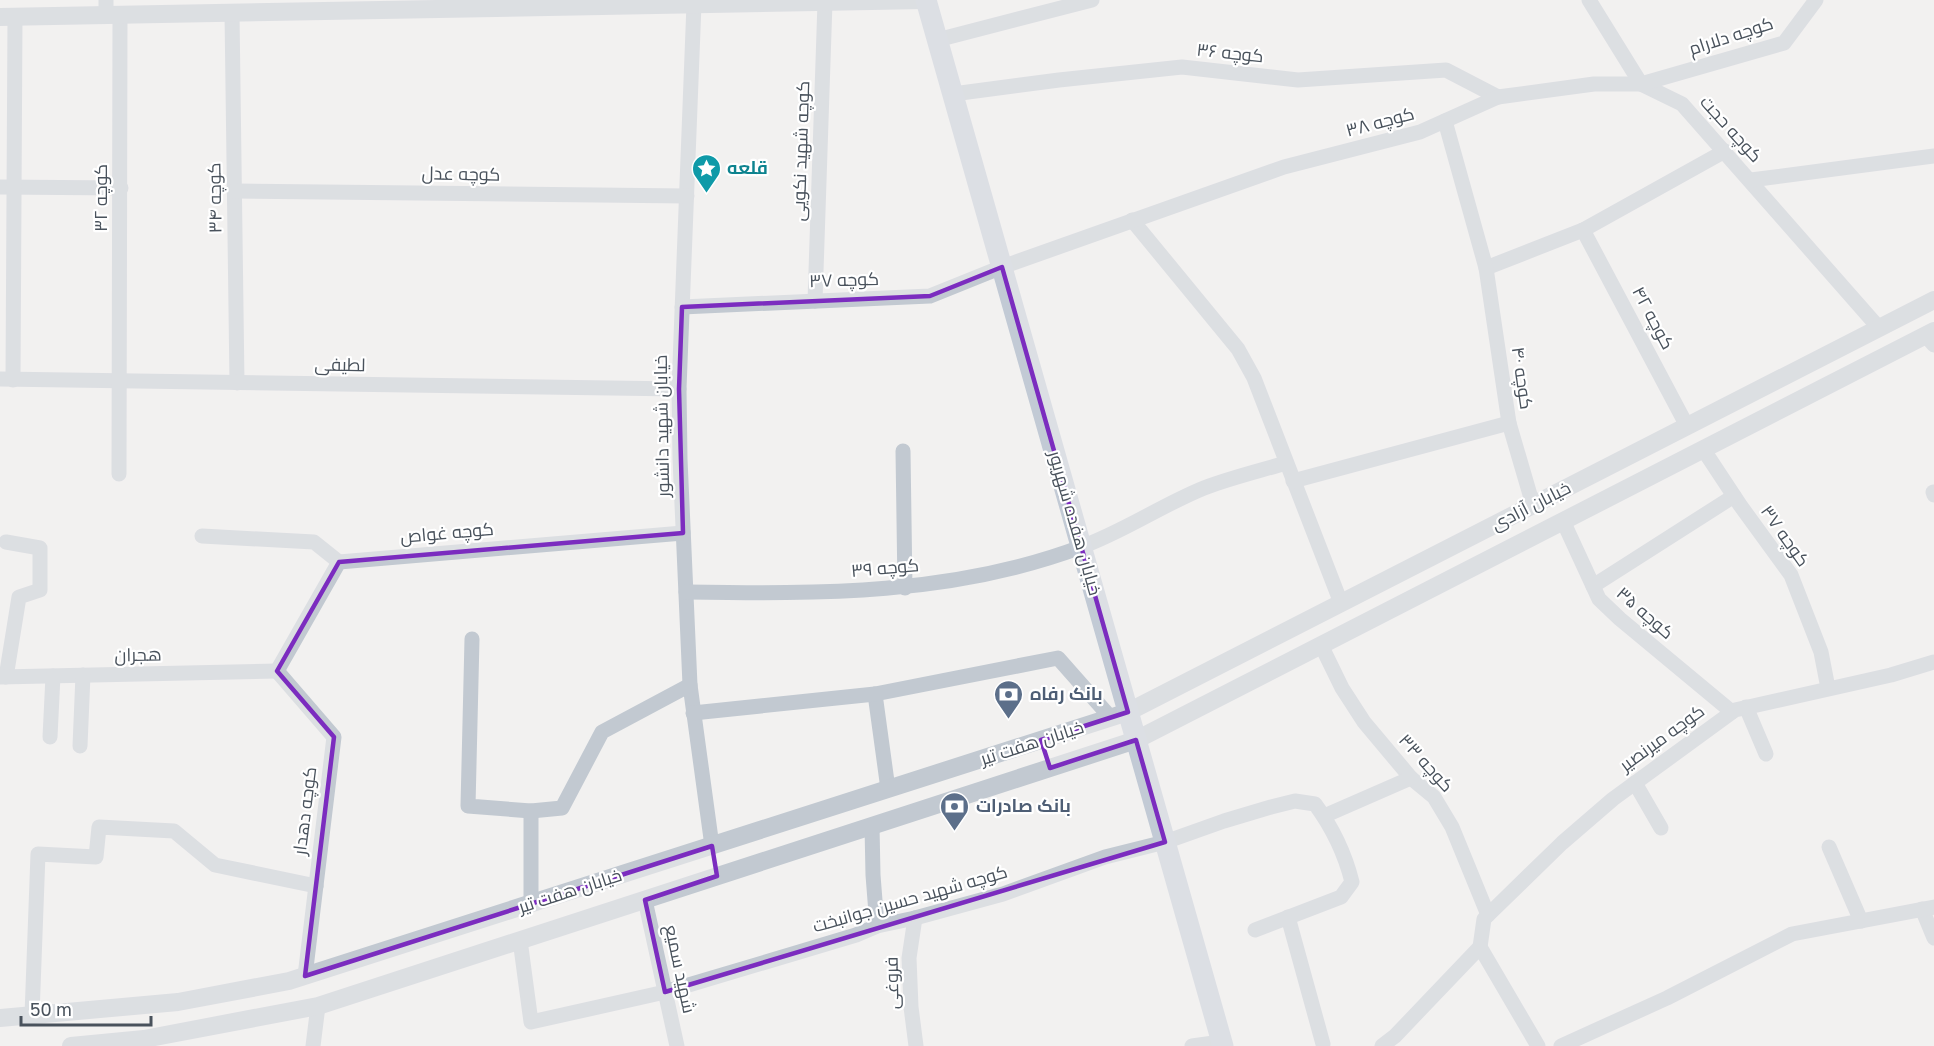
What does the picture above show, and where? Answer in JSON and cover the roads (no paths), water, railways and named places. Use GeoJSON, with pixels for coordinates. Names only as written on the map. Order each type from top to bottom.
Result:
{"type":"FeatureCollection","features":[{"type":"Feature","properties":{"kind":"main road","name":"خیابان هفده شهریور"},"geometry":{"type":"LineString","coordinates":[[926,0],[1082,547],[1119,715],[1136,740],[1222,1044]]}},
{"type":"Feature","properties":{"kind":"street"},"geometry":{"type":"LineString","coordinates":[[7,380],[8,17],[110,10],[232,13],[288,6],[694,4],[926,0]]}},
{"type":"Feature","properties":{"kind":"street"},"geometry":{"type":"LineString","coordinates":[[937,40],[1092,0]]}},
{"type":"Feature","properties":{"kind":"street"},"geometry":{"type":"LineString","coordinates":[[1589,0],[1641,84]]}},
{"type":"Feature","properties":{"kind":"street","name":"کوچه دلارام"},"geometry":{"type":"LineString","coordinates":[[1641,84],[1784,43],[1816,0]]}},
{"type":"Feature","properties":{"kind":"street","name":"کوچه شهید نکویی"},"geometry":{"type":"LineString","coordinates":[[815,301],[825,2]]}},
{"type":"Feature","properties":{"kind":"street","name":"خیابان شهید دانشور"},"geometry":{"type":"LineString","coordinates":[[694,4],[679,389],[690,685],[712,846]]}},
{"type":"Feature","properties":{"kind":"street","name":"کوچه ۳۲"},"geometry":{"type":"LineString","coordinates":[[110,10],[121,188],[119,474]]}},
{"type":"Feature","properties":{"kind":"street","name":"کوچه ۳۴"},"geometry":{"type":"LineString","coordinates":[[232,13],[237,383]]}},
{"type":"Feature","properties":{"kind":"street","name":"کوچه ۳۶"},"geometry":{"type":"LineString","coordinates":[[952,94],[1059,80],[1182,68],[1298,80],[1446,70],[1498,97]]}},
{"type":"Feature","properties":{"kind":"street","name":"کوچه ۳۸"},"geometry":{"type":"LineString","coordinates":[[1002,267],[1284,167],[1420,132],[1498,97],[1594,84],[1641,84]]}},
{"type":"Feature","properties":{"kind":"street","name":"کوچه حجت"},"geometry":{"type":"LineString","coordinates":[[1641,84],[1682,104],[1751,180],[1873,332]]}},
{"type":"Feature","properties":{"kind":"street","name":"کوچه ۴۰"},"geometry":{"type":"LineString","coordinates":[[1293,481],[1509,423],[1486,268],[1445,121]]}},
{"type":"Feature","properties":{"kind":"street"},"geometry":{"type":"LineString","coordinates":[[1486,268],[1583,230],[1725,152]]}},
{"type":"Feature","properties":{"kind":"street","name":"کوچه حجت"},"geometry":{"type":"LineString","coordinates":[[1751,180],[1934,156]]}},
{"type":"Feature","properties":{"kind":"street"},"geometry":{"type":"LineString","coordinates":[[7,187],[121,188]]}},
{"type":"Feature","properties":{"kind":"street","name":"کوچه عدل"},"geometry":{"type":"LineString","coordinates":[[235,191],[687,196]]}},
{"type":"Feature","properties":{"kind":"street"},"geometry":{"type":"LineString","coordinates":[[1132,220],[1238,350],[1254,378],[1341,603]]}},
{"type":"Feature","properties":{"kind":"street","name":"کوچه ۴۲"},"geometry":{"type":"LineString","coordinates":[[1583,230],[1687,426]]}},
{"type":"Feature","properties":{"kind":"street","name":"کوچه ۳۷"},"geometry":{"type":"LineString","coordinates":[[682,307],[930,296],[1002,267]]}},
{"type":"Feature","properties":{"kind":"street","name":"خیابان آزادی"},"geometry":{"type":"LineString","coordinates":[[1119,715],[1934,300]]}},
{"type":"Feature","properties":{"kind":"street"},"geometry":{"type":"LineString","coordinates":[[1909,313],[1908,319],[1913,330],[1929,337]]}},
{"type":"Feature","properties":{"kind":"street"},"geometry":{"type":"LineString","coordinates":[[1873,332],[1872,337],[1880,347],[1878,360]]}},
{"type":"Feature","properties":{"kind":"street","name":"خیابان آزادی"},"geometry":{"type":"LineString","coordinates":[[1136,740],[1878,360],[1929,337]]}},
{"type":"Feature","properties":{"kind":"street","name":"لطیفی"},"geometry":{"type":"LineString","coordinates":[[7,380],[679,389]]}},
{"type":"Feature","properties":{"kind":"street"},"geometry":{"type":"LineString","coordinates":[[1509,423],[1533,505]]}},
{"type":"Feature","properties":{"kind":"street","name":"کوچه ۳۷"},"geometry":{"type":"LineString","coordinates":[[1703,449],[1791,575],[1821,652],[1828,688]]}},
{"type":"Feature","properties":{"kind":"street"},"geometry":{"type":"LineString","coordinates":[[903,451],[905,588]]}},
{"type":"Feature","properties":{"kind":"street"},"geometry":{"type":"LineString","coordinates":[[1082,547],[1204,488],[1286,463]]}},
{"type":"Feature","properties":{"kind":"street"},"geometry":{"type":"LineString","coordinates":[[1594,474],[1608,498]]}},
{"type":"Feature","properties":{"kind":"street"},"geometry":{"type":"LineString","coordinates":[[1593,586],[1734,496]]}},
{"type":"Feature","properties":{"kind":"street","name":"کوچه ۳۵"},"geometry":{"type":"LineString","coordinates":[[1563,521],[1599,599],[1620,620],[1739,710]]}},
{"type":"Feature","properties":{"kind":"street","name":"کوچه غواص"},"geometry":{"type":"LineString","coordinates":[[339,562],[683,533]]}},
{"type":"Feature","properties":{"kind":"street"},"geometry":{"type":"LineString","coordinates":[[202,536],[314,542],[339,562],[277,671]]}},
{"type":"Feature","properties":{"kind":"street"},"geometry":{"type":"LineString","coordinates":[[3,677],[19,597],[39,590],[40,549],[6,542]]}},
{"type":"Feature","properties":{"kind":"street","name":"کوچه ۳۹"},"geometry":{"type":"LineString","coordinates":[[686,592],[796,594],[905,588],[1004,572],[1082,547]]}},
{"type":"Feature","properties":{"kind":"street"},"geometry":{"type":"LineString","coordinates":[[472,639],[468,806],[531,811],[562,808],[602,732],[690,685]]}},
{"type":"Feature","properties":{"kind":"street","name":"کوچه ۳۳"},"geometry":{"type":"LineString","coordinates":[[1321,645],[1342,688],[1364,722],[1411,778],[1434,797],[1452,827],[1488,915]]}},
{"type":"Feature","properties":{"kind":"street"},"geometry":{"type":"LineString","coordinates":[[693,713],[875,694],[1058,658],[1119,715]]}},
{"type":"Feature","properties":{"kind":"street","name":"کوچه میرنصیر"},"geometry":{"type":"LineString","coordinates":[[1488,915],[1562,843],[1635,783],[1739,710],[1891,675],[1934,662]]}},
{"type":"Feature","properties":{"kind":"street","name":"هجران"},"geometry":{"type":"LineString","coordinates":[[3,677],[277,671]]}},
{"type":"Feature","properties":{"kind":"street","name":"کوچه دهدار"},"geometry":{"type":"LineString","coordinates":[[277,671],[334,737],[305,976]]}},
{"type":"Feature","properties":{"kind":"street"},"geometry":{"type":"LineString","coordinates":[[80,746],[83,675]]}},
{"type":"Feature","properties":{"kind":"street"},"geometry":{"type":"LineString","coordinates":[[50,737],[53,676]]}},
{"type":"Feature","properties":{"kind":"street"},"geometry":{"type":"LineString","coordinates":[[1197,677],[1210,702]]}},
{"type":"Feature","properties":{"kind":"street"},"geometry":{"type":"LineString","coordinates":[[875,694],[888,789]]}},
{"type":"Feature","properties":{"kind":"street"},"geometry":{"type":"LineString","coordinates":[[1739,710],[1766,754]]}},
{"type":"Feature","properties":{"kind":"street","name":"خیابان هفت تیر"},"geometry":{"type":"LineString","coordinates":[[0,1018],[178,1002],[305,976],[1119,715]]}},
{"type":"Feature","properties":{"kind":"street"},"geometry":{"type":"LineString","coordinates":[[1041,740],[1050,768]]}},
{"type":"Feature","properties":{"kind":"street","name":"خیابان هفت تیر"},"geometry":{"type":"LineString","coordinates":[[71,1046],[144,1039],[318,1006],[1136,740]]}},
{"type":"Feature","properties":{"kind":"street"},"geometry":{"type":"LineString","coordinates":[[1256,930],[1341,897],[1352,882],[1347,862],[1324,816],[1411,778]]}},
{"type":"Feature","properties":{"kind":"street"},"geometry":{"type":"LineString","coordinates":[[1635,783],[1661,828]]}},
{"type":"Feature","properties":{"kind":"street","name":"کوچه شهید حسین جوانبخت"},"geometry":{"type":"LineString","coordinates":[[520,940],[531,1022],[665,992],[856,935],[877,926],[1003,894],[1105,857],[1165,842],[1224,821],[1295,801],[1315,804],[1324,816]]}},
{"type":"Feature","properties":{"kind":"street"},"geometry":{"type":"LineString","coordinates":[[531,811],[531,904]]}},
{"type":"Feature","properties":{"kind":"street"},"geometry":{"type":"LineString","coordinates":[[872,826],[877,926]]}},
{"type":"Feature","properties":{"kind":"street"},"geometry":{"type":"LineString","coordinates":[[32,1015],[38,854],[96,857],[99,827],[174,831],[215,865],[316,886]]}},
{"type":"Feature","properties":{"kind":"street"},"geometry":{"type":"LineString","coordinates":[[712,846],[717,876]]}},
{"type":"Feature","properties":{"kind":"street"},"geometry":{"type":"LineString","coordinates":[[1829,848],[1861,921]]}},
{"type":"Feature","properties":{"kind":"street","name":"شهید سمیع"},"geometry":{"type":"LineString","coordinates":[[645,900],[677,1046]]}},
{"type":"Feature","properties":{"kind":"street"},"geometry":{"type":"LineString","coordinates":[[1561,1046],[1667,998],[1792,934],[1928,908],[1934,938]]}},
{"type":"Feature","properties":{"kind":"street"},"geometry":{"type":"LineString","coordinates":[[1382,1046],[1398,1041],[1480,947],[1484,919],[1488,915]]}},
{"type":"Feature","properties":{"kind":"street"},"geometry":{"type":"LineString","coordinates":[[1288,917],[1323,1045]]}},
{"type":"Feature","properties":{"kind":"street","name":"فروغی"},"geometry":{"type":"LineString","coordinates":[[915,918],[909,958],[911,1007],[916,1046]]}},
{"type":"Feature","properties":{"kind":"street"},"geometry":{"type":"LineString","coordinates":[[1480,947],[1538,1046]]}},
{"type":"Feature","properties":{"kind":"street"},"geometry":{"type":"LineString","coordinates":[[313,1046],[318,1006]]}},
{"type":"Feature","properties":{"kind":"street"},"geometry":{"type":"LineString","coordinates":[[1192,1046],[1222,1044]]}},
{"type":"Feature","properties":{"kind":"place","name":"قلعه"},"geometry":{"type":"Point","coordinates":[706,194]}},
{"type":"Feature","properties":{"kind":"place","name":"بانک رفاه"},"geometry":{"type":"Point","coordinates":[1009,720]}},
{"type":"Feature","properties":{"kind":"place","name":"بانک صادرات"},"geometry":{"type":"Point","coordinates":[955,832]}}]}
